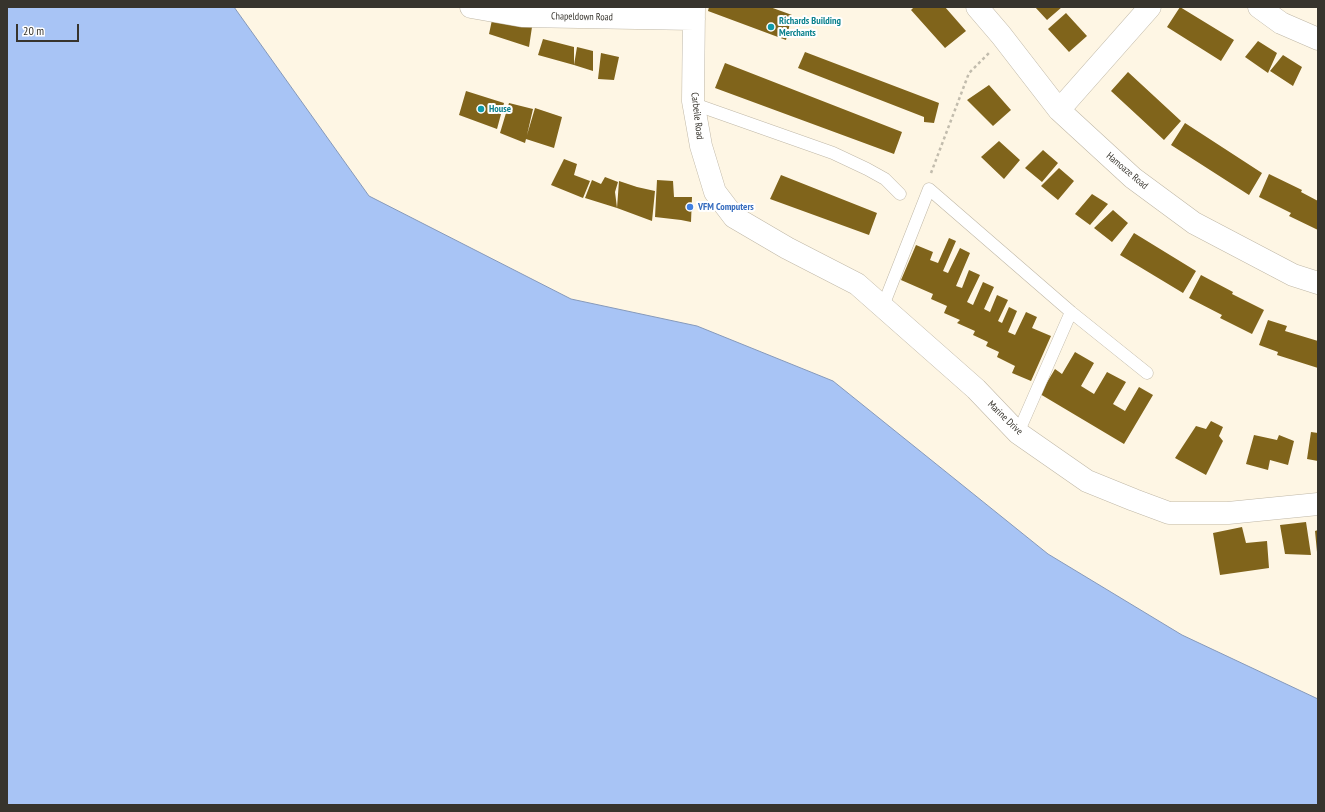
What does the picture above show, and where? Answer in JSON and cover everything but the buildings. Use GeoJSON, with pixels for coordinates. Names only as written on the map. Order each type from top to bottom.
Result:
{"type":"FeatureCollection","features":[{"type":"Feature","properties":{"kind":"street","name":"Chapeldown Road"},"geometry":{"type":"LineString","coordinates":[[471,7],[522,16],[573,12],[694,13]]}},
{"type":"Feature","properties":{"kind":"street","name":"Hamoaze Road"},"geometry":{"type":"LineString","coordinates":[[977,7],[1059,110],[1133,178],[1194,222],[1293,275],[1318,283]]}},
{"type":"Feature","properties":{"kind":"street"},"geometry":{"type":"LineString","coordinates":[[1059,110],[1150,7]]}},
{"type":"Feature","properties":{"kind":"street"},"geometry":{"type":"LineString","coordinates":[[1260,7],[1283,15],[1318,39]]}},
{"type":"Feature","properties":{"kind":"street","name":"Carbeile Road"},"geometry":{"type":"LineString","coordinates":[[694,13],[694,104],[701,146],[715,192],[734,217]]}},
{"type":"Feature","properties":{"kind":"street","name":"Marine Drive"},"geometry":{"type":"LineString","coordinates":[[734,217],[787,248],[857,284],[976,389],[1018,433],[1087,481],[1169,513],[1228,513],[1318,504]]}},
{"type":"Feature","properties":{"kind":"lane"},"geometry":{"type":"LineString","coordinates":[[694,104],[833,153],[884,179],[900,194]]}},
{"type":"Feature","properties":{"kind":"lane"},"geometry":{"type":"LineString","coordinates":[[883,306],[929,189],[1071,312],[1147,373]]}},
{"type":"Feature","properties":{"kind":"lane"},"geometry":{"type":"LineString","coordinates":[[1018,433],[1071,312]]}},
{"type":"Feature","properties":{"kind":"path"},"geometry":{"type":"LineString","coordinates":[[929,189],[929,178],[969,73],[1004,39]]}},
{"type":"Feature","properties":{"kind":"water"},"geometry":{"type":"Polygon","coordinates":[[[7,7],[234,7],[369,196],[571,299],[697,326],[833,381],[1048,554],[1182,635],[1318,699],[1318,805],[7,805],[7,7]]]}},
{"type":"Feature","properties":{"kind":"place","name":"Richards Building Merchants"},"geometry":{"type":"Point","coordinates":[771,27]}},
{"type":"Feature","properties":{"kind":"place","name":"House"},"geometry":{"type":"Point","coordinates":[481,109]}},
{"type":"Feature","properties":{"kind":"place","name":"VFM Computers"},"geometry":{"type":"Point","coordinates":[690,207]}}]}
